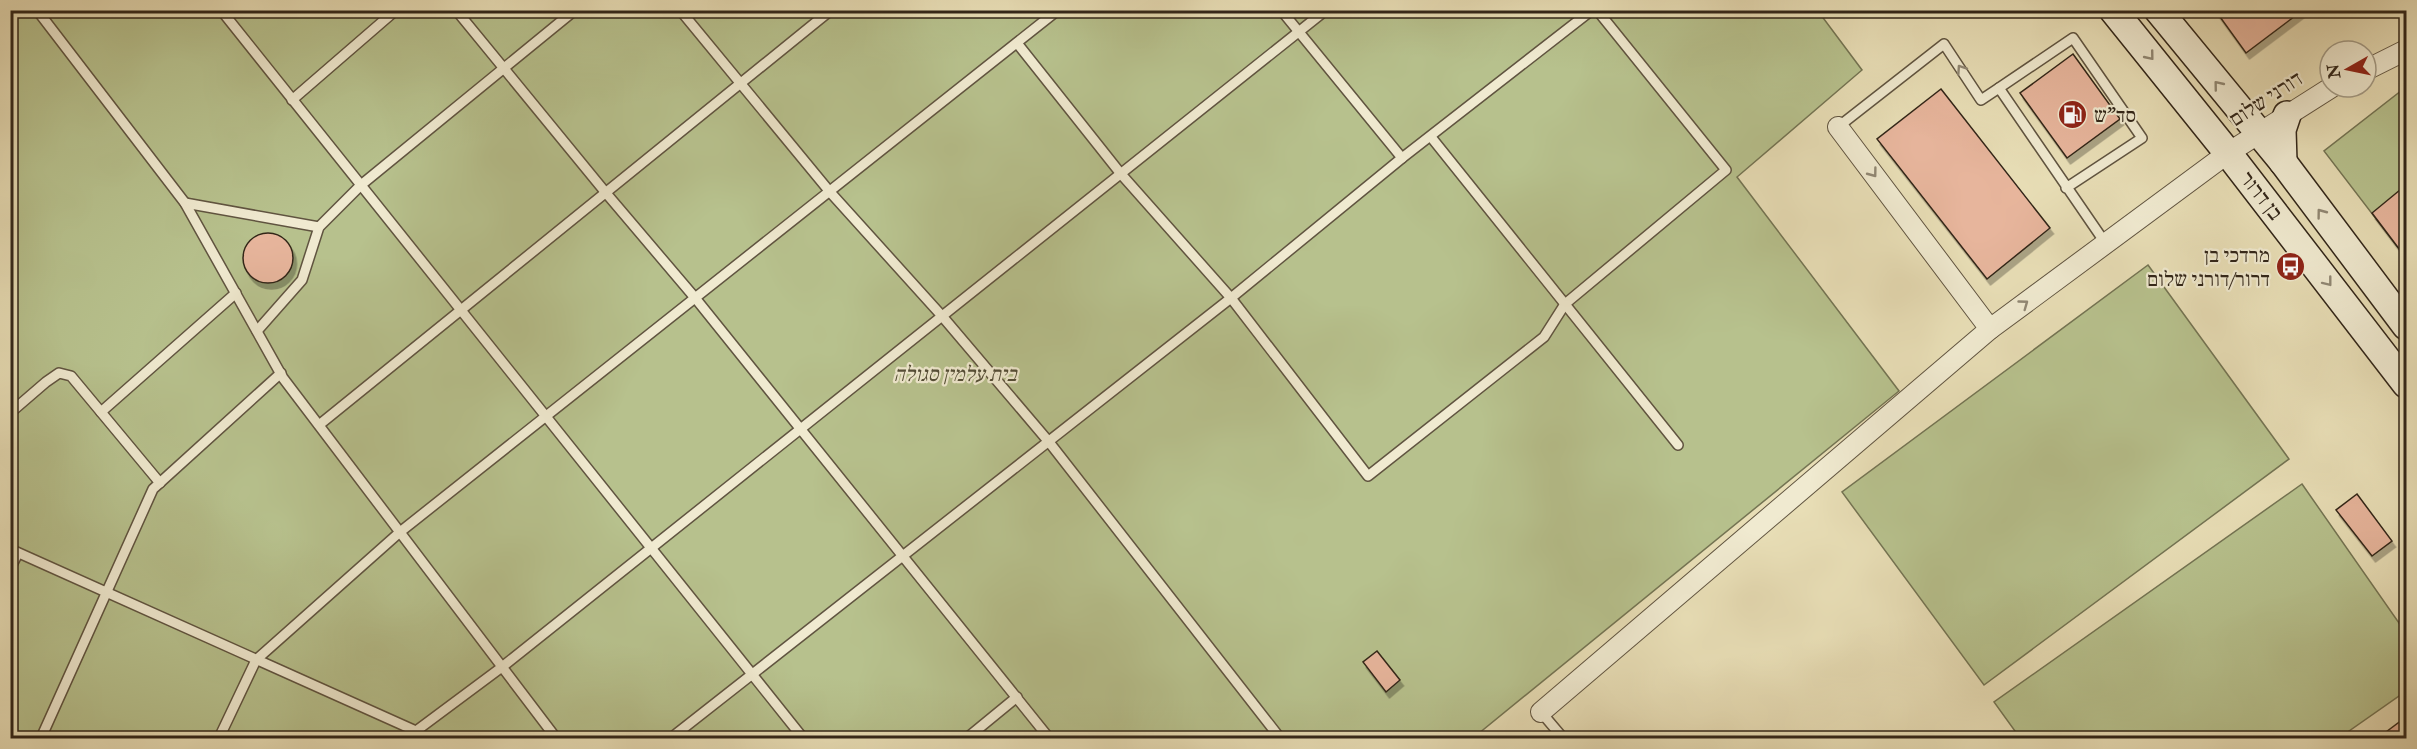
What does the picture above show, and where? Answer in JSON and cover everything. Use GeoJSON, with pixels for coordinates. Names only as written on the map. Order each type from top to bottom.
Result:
{"type":"FeatureCollection","features":[{"type":"Feature","properties":{"kind":"street","name":"בן דרור"},"geometry":{"type":"LineString","coordinates":[[2113,10],[2228,153],[2406,384]]}},
{"type":"Feature","properties":{"kind":"street","name":"בן דרור"},"geometry":{"type":"LineString","coordinates":[[2158,10],[2283,162],[2406,326]]}},
{"type":"Feature","properties":{"kind":"street"},"geometry":{"type":"LineString","coordinates":[[2378,64],[2406,50]]}},
{"type":"Feature","properties":{"kind":"street","name":"דורני שלום"},"geometry":{"type":"LineString","coordinates":[[1540,712],[1990,329],[2228,153],[2318,96]]}},
{"type":"Feature","properties":{"kind":"street"},"geometry":{"type":"LineString","coordinates":[[2283,162],[2282,130],[2287,115]]}},
{"type":"Feature","properties":{"kind":"street"},"geometry":{"type":"LineString","coordinates":[[1838,127],[1990,329]]}},
{"type":"Feature","properties":{"kind":"lane"},"geometry":{"type":"LineString","coordinates":[[37,10],[185,203],[281,374],[556,738]]}},
{"type":"Feature","properties":{"kind":"lane"},"geometry":{"type":"LineString","coordinates":[[221,10],[803,738]]}},
{"type":"Feature","properties":{"kind":"lane"},"geometry":{"type":"LineString","coordinates":[[292,100],[396,10]]}},
{"type":"Feature","properties":{"kind":"lane"},"geometry":{"type":"LineString","coordinates":[[456,10],[696,299],[1049,738]]}},
{"type":"Feature","properties":{"kind":"lane"},"geometry":{"type":"LineString","coordinates":[[257,331],[302,280],[319,227],[361,185],[575,10]]}},
{"type":"Feature","properties":{"kind":"lane"},"geometry":{"type":"LineString","coordinates":[[681,10],[830,192],[942,316],[1049,442],[1280,738]]}},
{"type":"Feature","properties":{"kind":"lane"},"geometry":{"type":"LineString","coordinates":[[319,425],[831,10]]}},
{"type":"Feature","properties":{"kind":"lane"},"geometry":{"type":"LineString","coordinates":[[219,738],[256,660],[400,532],[1058,10]]}},
{"type":"Feature","properties":{"kind":"lane"},"geometry":{"type":"LineString","coordinates":[[1281,10],[1402,158]]}},
{"type":"Feature","properties":{"kind":"lane"},"geometry":{"type":"LineString","coordinates":[[10,569],[14,551],[256,660],[415,735],[1326,10]]}},
{"type":"Feature","properties":{"kind":"lane"},"geometry":{"type":"LineString","coordinates":[[671,738],[1049,442],[1231,298],[1402,158],[1592,10]]}},
{"type":"Feature","properties":{"kind":"lane"},"geometry":{"type":"LineString","coordinates":[[1017,43],[1121,174],[1231,298],[1368,476],[1545,337],[1566,304],[1726,170],[1597,10]]}},
{"type":"Feature","properties":{"kind":"lane"},"geometry":{"type":"LineString","coordinates":[[1838,127],[1944,45],[1982,100],[2073,38],[2142,138],[2066,188]]}},
{"type":"Feature","properties":{"kind":"lane"},"geometry":{"type":"LineString","coordinates":[[1999,88],[2106,244]]}},
{"type":"Feature","properties":{"kind":"lane"},"geometry":{"type":"LineString","coordinates":[[1431,136],[1678,445]]}},
{"type":"Feature","properties":{"kind":"lane"},"geometry":{"type":"LineString","coordinates":[[185,203],[319,227]]}},
{"type":"Feature","properties":{"kind":"lane"},"geometry":{"type":"LineString","coordinates":[[101,412],[236,293]]}},
{"type":"Feature","properties":{"kind":"lane"},"geometry":{"type":"LineString","coordinates":[[10,413],[46,382],[59,374],[71,376],[160,483]]}},
{"type":"Feature","properties":{"kind":"lane"},"geometry":{"type":"LineString","coordinates":[[40,738],[153,489],[281,374]]}},
{"type":"Feature","properties":{"kind":"lane"},"geometry":{"type":"LineString","coordinates":[[967,738],[1017,697]]}},
{"type":"Feature","properties":{"kind":"lane"},"geometry":{"type":"LineString","coordinates":[[1540,712],[1563,738]]}},
{"type":"Feature","properties":{"kind":"green space","name":"בית עלמין סגולה"},"geometry":{"type":"Polygon","coordinates":[[[10,11],[1818,11],[1862,70],[1737,177],[1899,391],[1473,738],[11,738],[10,11]]]}},
{"type":"Feature","properties":{"kind":"green space"},"geometry":{"type":"Polygon","coordinates":[[[2406,87],[2406,258],[2324,151],[2406,87]]]}},
{"type":"Feature","properties":{"kind":"green space"},"geometry":{"type":"Polygon","coordinates":[[[2148,265],[2289,459],[1984,685],[1842,492],[2148,265]]]}},
{"type":"Feature","properties":{"kind":"green space"},"geometry":{"type":"Polygon","coordinates":[[[2302,484],[2406,633],[2406,691],[2339,738],[2020,738],[1994,702],[2302,484]]]}},
{"type":"Feature","properties":{"kind":"building"},"geometry":{"type":"Polygon","coordinates":[[[2215,10],[2303,10],[2246,53],[2215,10]]]}},
{"type":"Feature","properties":{"kind":"building"},"geometry":{"type":"Polygon","coordinates":[[[2073,54],[2120,119],[2067,158],[2020,93],[2073,54]]]}},
{"type":"Feature","properties":{"kind":"building"},"geometry":{"type":"Polygon","coordinates":[[[1941,89],[2050,228],[1987,279],[1877,139],[1941,89]]]}},
{"type":"Feature","properties":{"kind":"building"},"geometry":{"type":"Polygon","coordinates":[[[2406,185],[2406,258],[2372,213],[2406,185]]]}},
{"type":"Feature","properties":{"kind":"building"},"geometry":{"type":"Polygon","coordinates":[[[268,233],[286,240],[293,258],[286,276],[268,283],[250,276],[243,258],[250,240],[268,233]]]}},
{"type":"Feature","properties":{"kind":"building"},"geometry":{"type":"Polygon","coordinates":[[[2357,494],[2392,541],[2372,556],[2336,510],[2357,494]]]}},
{"type":"Feature","properties":{"kind":"building"},"geometry":{"type":"Polygon","coordinates":[[[1377,651],[1400,680],[1386,692],[1363,662],[1377,651]]]}},
{"type":"Feature","properties":{"kind":"building"},"geometry":{"type":"Polygon","coordinates":[[[2406,717],[2406,738],[2378,738],[2406,717]]]}},
{"type":"Feature","properties":{"kind":"place","name":"סד\"ש"},"geometry":{"type":"Point","coordinates":[2073,115]}},
{"type":"Feature","properties":{"kind":"place","name":"מרדכי בן דרור/דורני שלום"},"geometry":{"type":"Point","coordinates":[2291,267]}}]}
